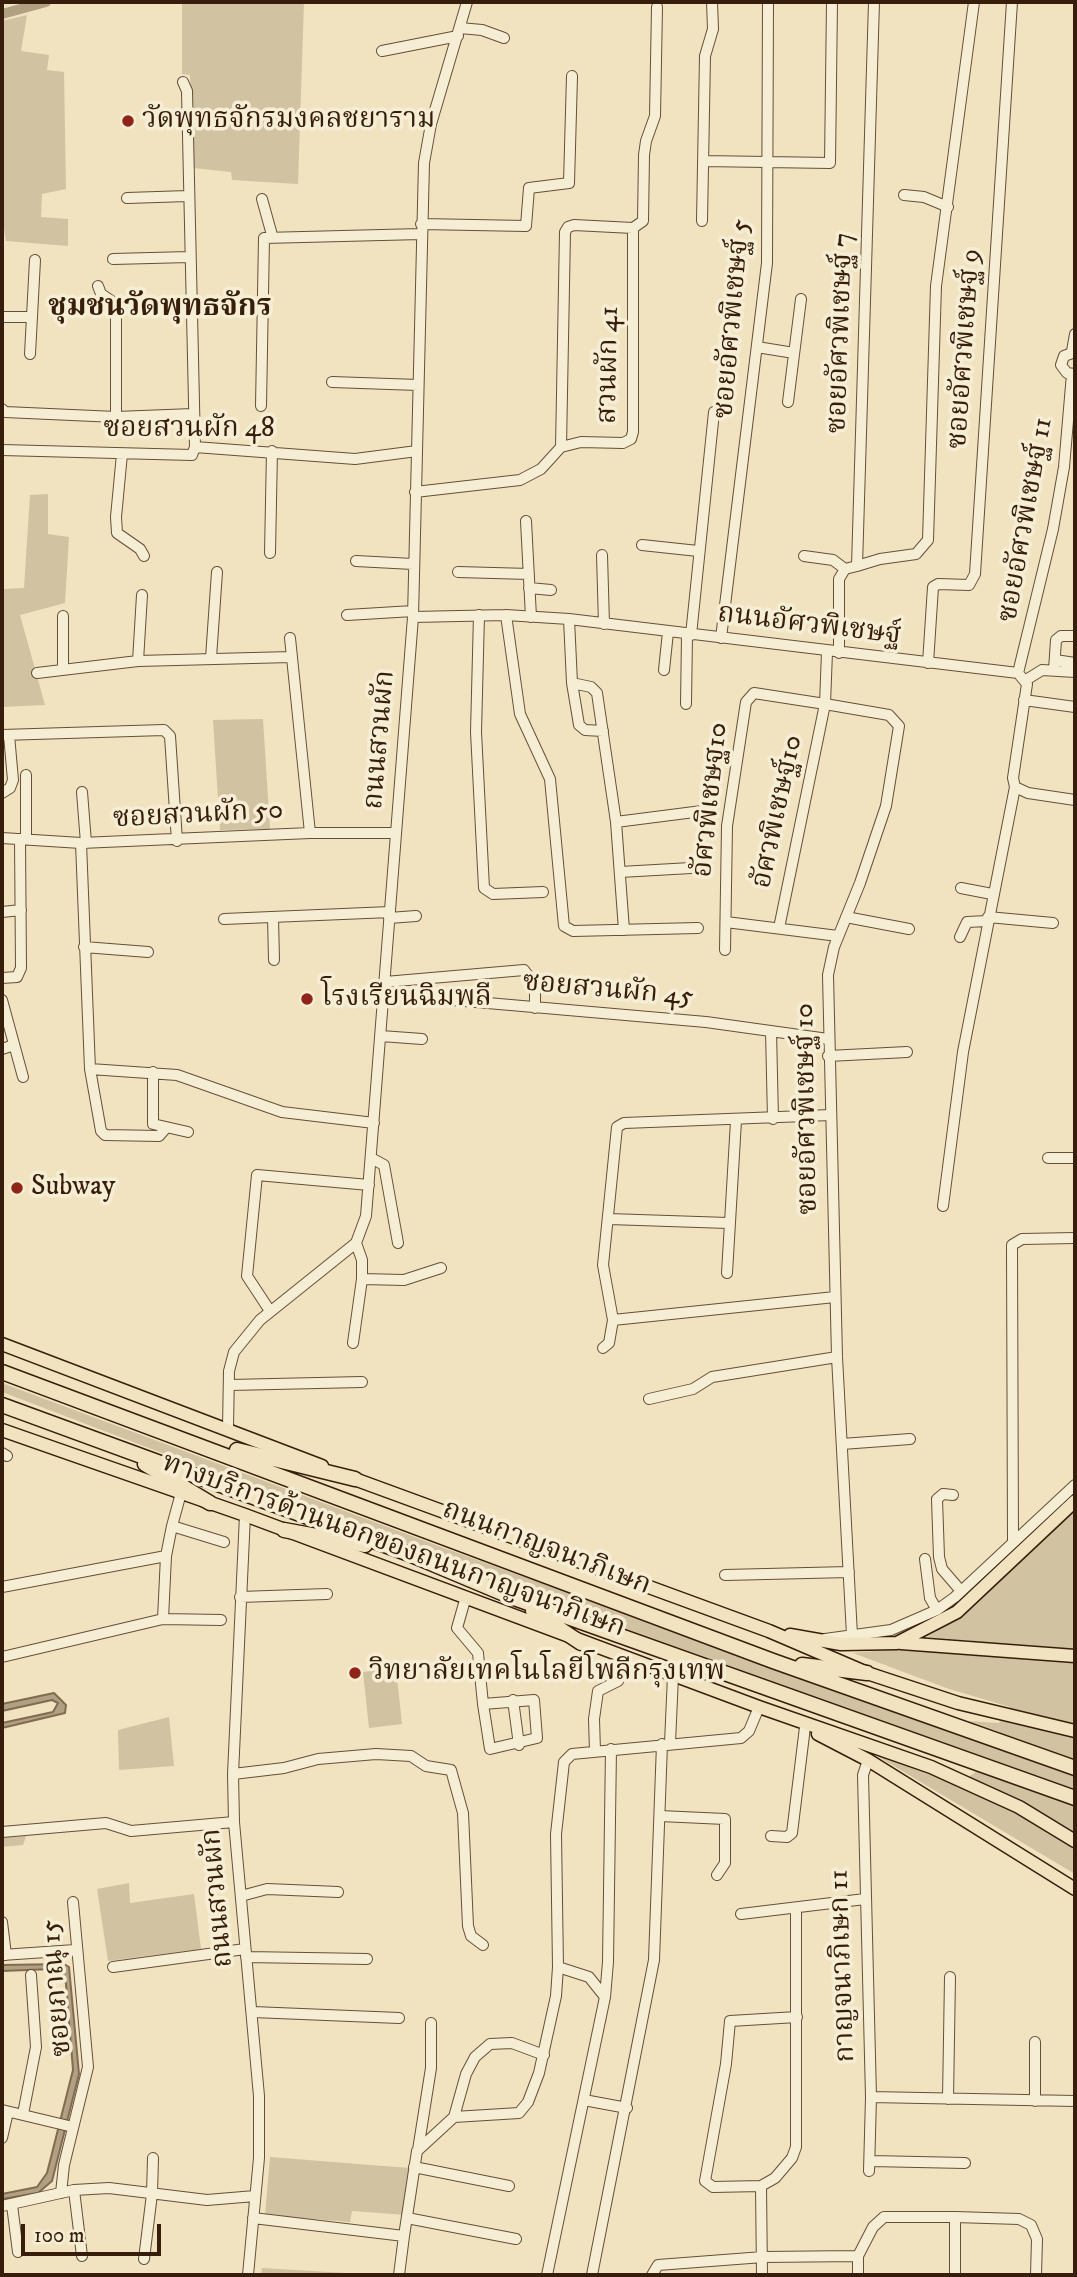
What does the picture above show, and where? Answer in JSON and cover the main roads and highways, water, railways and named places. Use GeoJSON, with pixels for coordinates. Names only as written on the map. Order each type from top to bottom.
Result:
{"type":"FeatureCollection","features":[{"type":"Feature","properties":{"kind":"highway","name":"ถนนกาญจนาภิเษก"},"geometry":{"type":"LineString","coordinates":[[2,1372],[174,1434],[773,1661],[1075,1768]]}},
{"type":"Feature","properties":{"kind":"highway","name":"ถนนกาญจนาภิเษก"},"geometry":{"type":"LineString","coordinates":[[6,1407],[401,1551],[513,1598],[1075,1798]]}},
{"type":"Feature","properties":{"kind":"highway"},"geometry":{"type":"LineString","coordinates":[[174,1434],[355,1479]]}},
{"type":"Feature","properties":{"kind":"highway"},"geometry":{"type":"LineString","coordinates":[[115,1446],[210,1503]]}},
{"type":"Feature","properties":{"kind":"highway"},"geometry":{"type":"LineString","coordinates":[[284,1530],[401,1551]]}},
{"type":"Feature","properties":{"kind":"highway"},"geometry":{"type":"LineString","coordinates":[[513,1598],[581,1643]]}},
{"type":"Feature","properties":{"kind":"highway"},"geometry":{"type":"LineString","coordinates":[[773,1661],[867,1673]]}},
{"type":"Feature","properties":{"kind":"main road"},"geometry":{"type":"LineString","coordinates":[[2,1344],[228,1428],[355,1479],[769,1632],[867,1673],[958,1703],[1075,1731]]}},
{"type":"Feature","properties":{"kind":"main road","name":"ทางบริการด้านนอกของถนนกาญจนาภิเษก"},"geometry":{"type":"LineString","coordinates":[[2,1430],[284,1530],[581,1643],[931,1767],[1019,1807],[1075,1841]]}},
{"type":"Feature","properties":{"kind":"main road"},"geometry":{"type":"LineString","coordinates":[[897,1643],[957,1612],[1075,1501]]}},
{"type":"Feature","properties":{"kind":"main road"},"geometry":{"type":"LineString","coordinates":[[769,1632],[858,1645],[897,1643],[1075,1656]]}},
{"type":"Feature","properties":{"kind":"main road"},"geometry":{"type":"LineString","coordinates":[[787,1717],[868,1760],[1075,1889]]}},
{"type":"Feature","properties":{"kind":"waterway"},"geometry":{"type":"LineString","coordinates":[[2,14],[46,2]]}},
{"type":"Feature","properties":{"kind":"place","name":"วัดพุทธจักรมงคลชยาราม"},"geometry":{"type":"Point","coordinates":[128,121]}},
{"type":"Feature","properties":{"kind":"place","name":"โรงเรียนฉิมพลี"},"geometry":{"type":"Point","coordinates":[307,999]}},
{"type":"Feature","properties":{"kind":"place","name":"Subway"},"geometry":{"type":"Point","coordinates":[17,1188]}},
{"type":"Feature","properties":{"kind":"place","name":"วิทยาลัยเทคโนโลยีโพลีกรุงเทพ"},"geometry":{"type":"Point","coordinates":[355,1673]}},
{"type":"Feature","properties":{"kind":"district","name":"ชุมชนวัดพุทธจักร"},"geometry":{"type":"Point","coordinates":[160,309]}}]}
